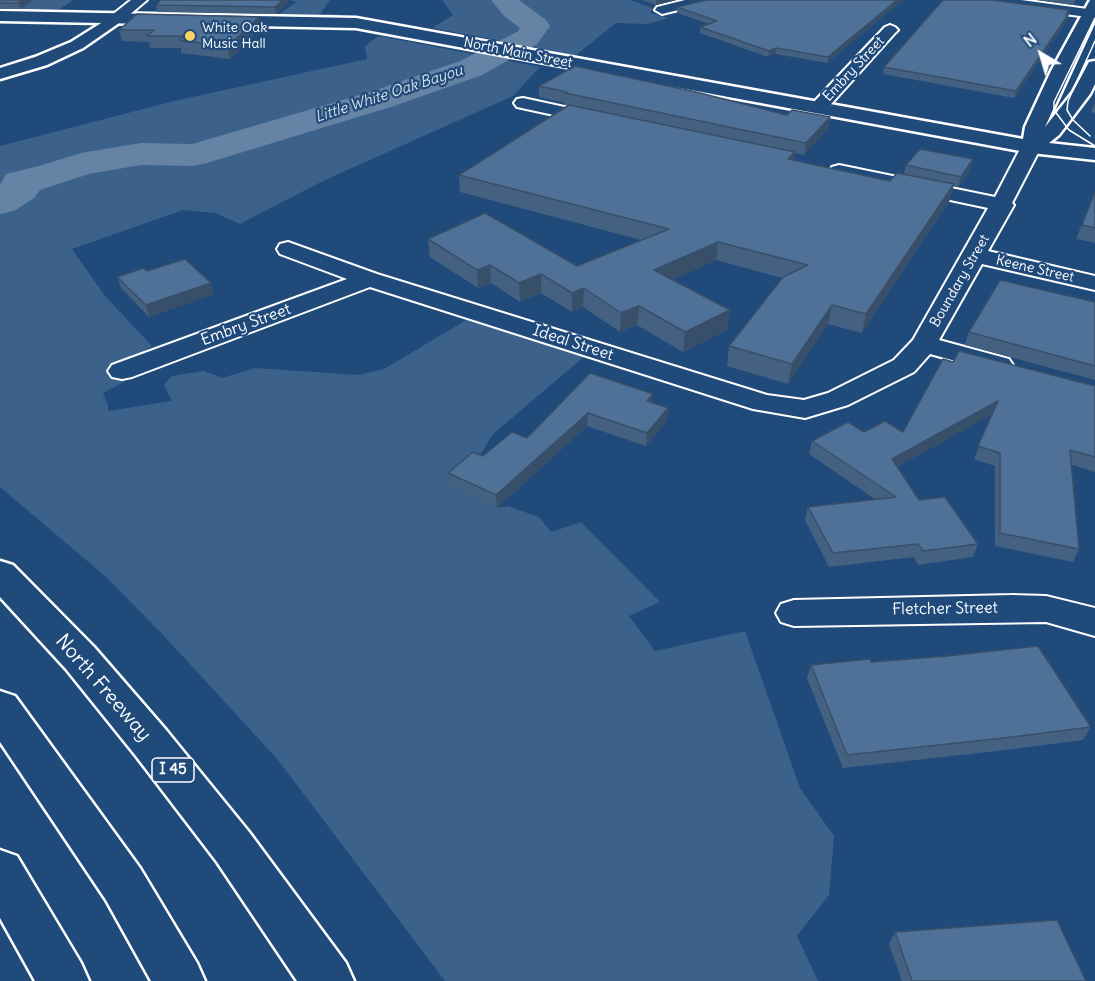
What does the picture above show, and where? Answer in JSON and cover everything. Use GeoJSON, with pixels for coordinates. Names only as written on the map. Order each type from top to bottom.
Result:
{"type":"FeatureCollection","features":[{"type":"Feature","properties":{"kind":"main road","name":"Boundary Street"},"geometry":{"type":"LineString","coordinates":[[1031,147],[1035,127],[1059,71],[1093,10]]}},
{"type":"Feature","properties":{"kind":"main road","name":"North Main Street"},"geometry":{"type":"LineString","coordinates":[[0,16],[356,23],[1031,147],[1095,154]]}},
{"type":"Feature","properties":{"kind":"main road"},"geometry":{"type":"LineString","coordinates":[[0,74],[32,64],[77,45],[117,18]]}},
{"type":"Feature","properties":{"kind":"main road","name":"Boundary Street"},"geometry":{"type":"LineString","coordinates":[[1031,147],[1052,131],[1094,73]]}},
{"type":"Feature","properties":{"kind":"main road","name":"North Main Street"},"geometry":{"type":"LineString","coordinates":[[1031,147],[1057,158],[1095,166]]}},
{"type":"Feature","properties":{"kind":"main road","name":"North Freeway"},"geometry":{"type":"LineString","coordinates":[[0,574],[80,658],[151,743],[233,847],[328,981]]}},
{"type":"Feature","properties":{"kind":"main road"},"geometry":{"type":"LineString","coordinates":[[0,708],[123,884],[179,981]]}},
{"type":"Feature","properties":{"kind":"main road"},"geometry":{"type":"LineString","coordinates":[[0,872],[63,981]]}},
{"type":"Feature","properties":{"kind":"street"},"geometry":{"type":"LineString","coordinates":[[117,18],[140,0]]}},
{"type":"Feature","properties":{"kind":"street"},"geometry":{"type":"LineString","coordinates":[[662,10],[702,0]]}},
{"type":"Feature","properties":{"kind":"street"},"geometry":{"type":"LineString","coordinates":[[989,0],[1093,10]]}},
{"type":"Feature","properties":{"kind":"street","name":"Embry Street"},"geometry":{"type":"LineString","coordinates":[[818,108],[890,30]]}},
{"type":"Feature","properties":{"kind":"street"},"geometry":{"type":"LineString","coordinates":[[523,103],[624,125]]}},
{"type":"Feature","properties":{"kind":"street","name":"Boundary Street"},"geometry":{"type":"LineString","coordinates":[[860,388],[904,366],[924,344],[1003,205],[1031,147]]}},
{"type":"Feature","properties":{"kind":"street"},"geometry":{"type":"LineString","coordinates":[[823,167],[1003,205]]}},
{"type":"Feature","properties":{"kind":"street","name":"Ideal Street"},"geometry":{"type":"LineString","coordinates":[[288,249],[369,279],[775,406],[805,409],[823,405],[860,388]]}},
{"type":"Feature","properties":{"kind":"street","name":"Keene Street"},"geometry":{"type":"LineString","coordinates":[[975,255],[1095,283]]}},
{"type":"Feature","properties":{"kind":"street","name":"Embry Street"},"geometry":{"type":"LineString","coordinates":[[122,370],[369,279]]}},
{"type":"Feature","properties":{"kind":"street"},"geometry":{"type":"LineString","coordinates":[[924,344],[1020,370]]}},
{"type":"Feature","properties":{"kind":"street","name":"Fletcher Street"},"geometry":{"type":"LineString","coordinates":[[794,613],[1046,609],[1095,622]]}},
{"type":"Feature","properties":{"kind":"shaded area"},"geometry":{"type":"Polygon","coordinates":[[[31,0],[73,0],[57,11],[16,11],[31,0]]]}},
{"type":"Feature","properties":{"kind":"shaded area"},"geometry":{"type":"Polygon","coordinates":[[[291,0],[330,0],[320,14],[339,14],[338,16],[278,15],[296,2],[291,0]]]}},
{"type":"Feature","properties":{"kind":"shaded area"},"geometry":{"type":"Polygon","coordinates":[[[442,0],[630,0],[653,8],[650,13],[669,18],[647,24],[616,23],[576,55],[432,28],[453,15],[442,0]]]}},
{"type":"Feature","properties":{"kind":"shaded area"},"geometry":{"type":"Polygon","coordinates":[[[379,36],[540,67],[513,96],[323,181],[240,224],[215,213],[183,210],[72,249],[105,296],[152,346],[115,370],[131,378],[103,393],[108,411],[172,401],[164,385],[172,376],[204,371],[222,378],[255,368],[358,375],[384,369],[466,320],[585,356],[493,434],[474,465],[497,508],[508,506],[539,517],[551,532],[581,522],[660,602],[629,616],[655,651],[745,631],[800,788],[834,836],[829,895],[797,936],[818,981],[445,981],[278,760],[165,637],[105,576],[0,487],[0,146],[174,101],[367,59],[365,46],[379,36]]]}},
{"type":"Feature","properties":{"kind":"building"},"geometry":{"type":"Polygon","coordinates":[[[0,0],[22,0],[18,3],[0,3],[0,0]]]}},
{"type":"Feature","properties":{"kind":"building"},"geometry":{"type":"Polygon","coordinates":[[[161,0],[283,0],[275,7],[156,5],[161,0]]]}},
{"type":"Feature","properties":{"kind":"building"},"geometry":{"type":"Polygon","coordinates":[[[707,0],[897,0],[828,57],[776,48],[769,51],[700,27],[717,21],[677,7],[707,0]]]}},
{"type":"Feature","properties":{"kind":"building"},"geometry":{"type":"Polygon","coordinates":[[[943,0],[992,0],[1069,10],[1066,15],[1068,15],[1016,91],[884,67],[943,0]]]}},
{"type":"Feature","properties":{"kind":"building"},"geometry":{"type":"Polygon","coordinates":[[[137,14],[259,17],[227,47],[179,40],[185,36],[147,36],[154,30],[119,30],[137,14]]]}},
{"type":"Feature","properties":{"kind":"building"},"geometry":{"type":"Polygon","coordinates":[[[575,66],[696,92],[787,115],[792,110],[830,117],[806,143],[539,86],[575,66]]]}},
{"type":"Feature","properties":{"kind":"building"},"geometry":{"type":"Polygon","coordinates":[[[569,105],[795,152],[788,159],[890,181],[897,173],[954,184],[866,314],[832,305],[792,364],[729,346],[783,277],[808,265],[718,242],[654,270],[730,310],[685,332],[639,306],[621,313],[584,288],[572,293],[541,274],[519,283],[490,265],[477,270],[428,239],[485,213],[577,266],[669,229],[459,175],[569,105]]]}},
{"type":"Feature","properties":{"kind":"building"},"geometry":{"type":"Polygon","coordinates":[[[920,149],[973,159],[961,177],[906,165],[920,149]]]}},
{"type":"Feature","properties":{"kind":"building"},"geometry":{"type":"Polygon","coordinates":[[[1095,192],[1095,228],[1082,225],[1095,192]]]}},
{"type":"Feature","properties":{"kind":"building"},"geometry":{"type":"Polygon","coordinates":[[[185,259],[211,283],[146,305],[117,277],[144,268],[147,271],[185,259]]]}},
{"type":"Feature","properties":{"kind":"building"},"geometry":{"type":"Polygon","coordinates":[[[1000,280],[1095,302],[1095,366],[969,332],[1000,280]]]}},
{"type":"Feature","properties":{"kind":"building"},"geometry":{"type":"Polygon","coordinates":[[[959,351],[1095,386],[1095,457],[1070,450],[1079,549],[1000,533],[1000,453],[978,446],[998,401],[892,459],[919,500],[945,497],[978,544],[923,551],[918,544],[833,553],[808,507],[896,497],[812,441],[848,422],[864,432],[885,421],[903,432],[943,359],[953,362],[959,351]]]}},
{"type":"Feature","properties":{"kind":"building"},"geometry":{"type":"Polygon","coordinates":[[[590,373],[653,394],[647,401],[668,408],[647,433],[588,413],[496,495],[448,473],[473,452],[483,456],[512,432],[527,438],[590,373]]]}},
{"type":"Feature","properties":{"kind":"building"},"geometry":{"type":"Polygon","coordinates":[[[1038,646],[1091,727],[847,755],[811,665],[870,659],[871,662],[947,656],[1038,646]]]}},
{"type":"Feature","properties":{"kind":"building"},"geometry":{"type":"Polygon","coordinates":[[[1057,920],[1086,981],[912,981],[895,932],[1057,920]]]}},
{"type":"Feature","properties":{"kind":"waterway","name":"Little White Oak Bayou"},"geometry":{"type":"LineString","coordinates":[[0,202],[20,190],[20,182],[49,176],[81,164],[141,154],[194,155],[382,99],[471,68],[527,38],[536,26],[504,0]]}},
{"type":"Feature","properties":{"kind":"tram line"},"geometry":{"type":"LineString","coordinates":[[1095,18],[1054,102],[1054,110],[1069,130],[1095,146]]}},
{"type":"Feature","properties":{"kind":"tram line"},"geometry":{"type":"LineString","coordinates":[[1090,136],[1073,120],[1067,110],[1068,101],[1095,41]]}},
{"type":"Feature","properties":{"kind":"place","name":"White Oak Music Hall"},"geometry":{"type":"Point","coordinates":[190,36]}}]}
